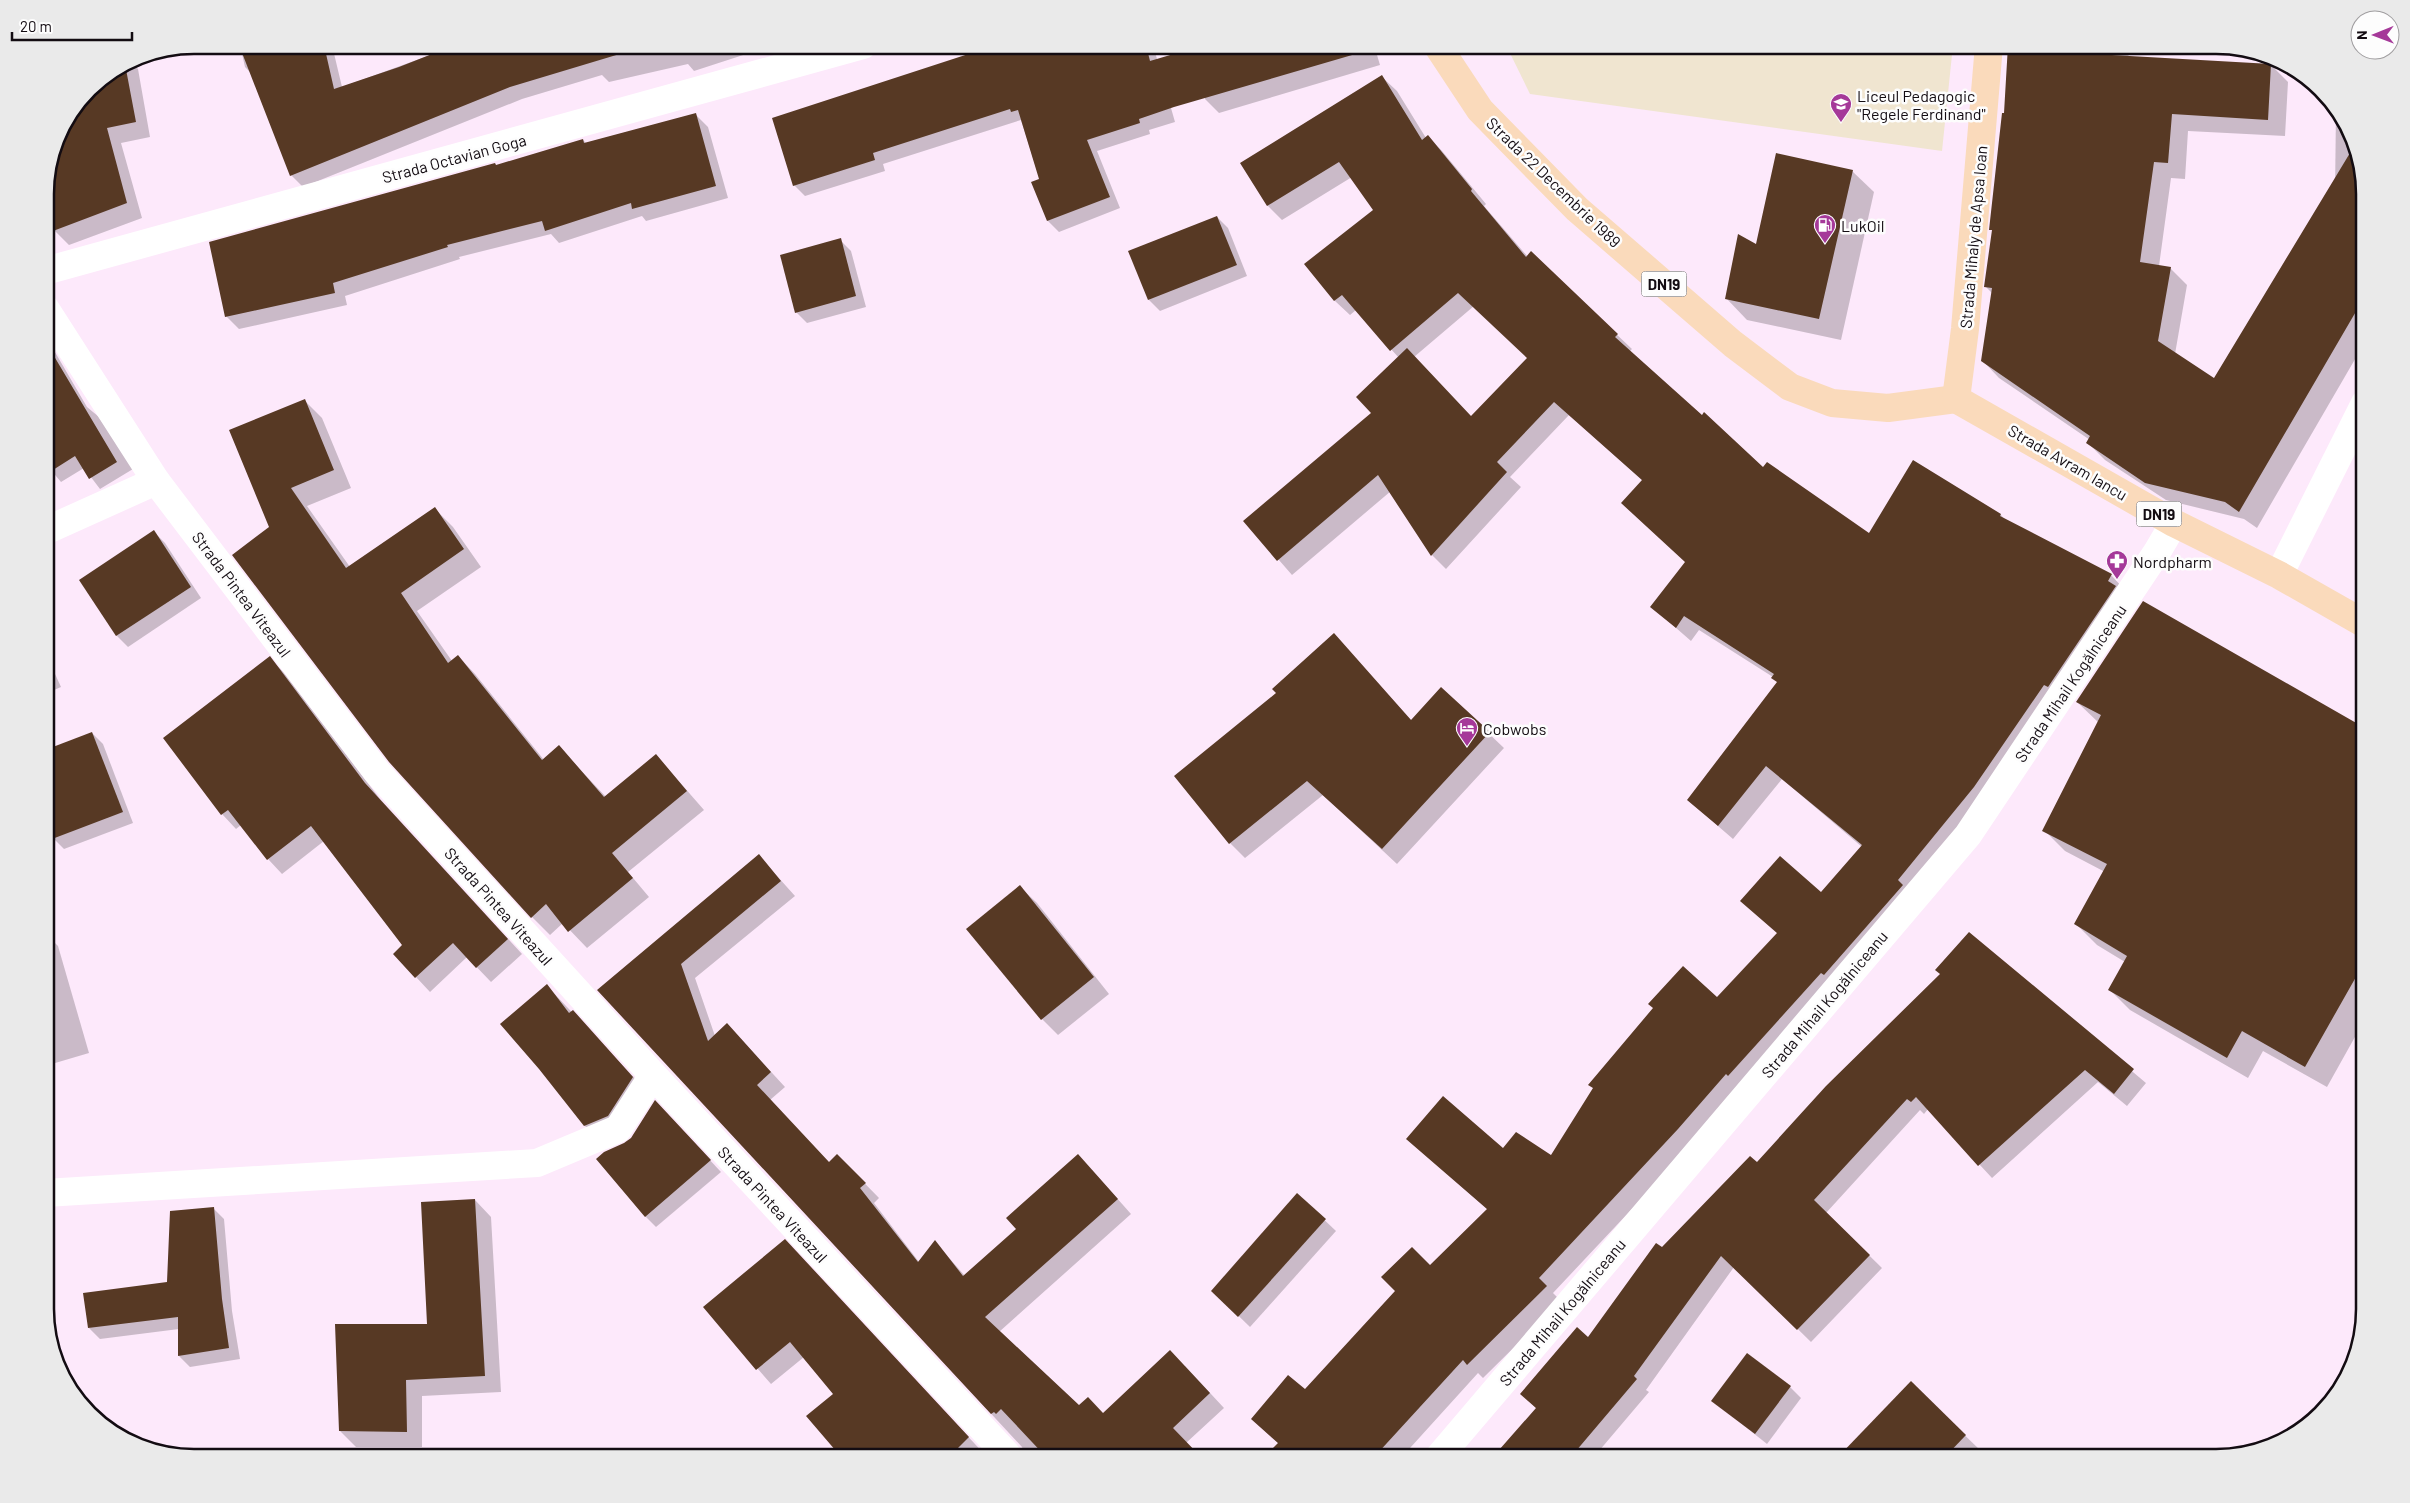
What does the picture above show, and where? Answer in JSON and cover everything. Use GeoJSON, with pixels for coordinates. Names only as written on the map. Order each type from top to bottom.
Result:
{"type":"FeatureCollection","features":[{"type":"Feature","properties":{"kind":"main road","name":"Strada 22 Decembrie 1989"},"geometry":{"type":"LineString","coordinates":[[1443,54],[1480,110],[1577,209],[1733,344],[1790,387],[1832,403],[1888,408],[1956,399]]}},
{"type":"Feature","properties":{"kind":"main road","name":"Strada Mihaly de Apsa Ioan"},"geometry":{"type":"LineString","coordinates":[[1956,399],[1966,329],[1988,54]]}},
{"type":"Feature","properties":{"kind":"main road","name":"Strada Avram Iancu"},"geometry":{"type":"LineString","coordinates":[[1956,399],[2174,523],[2279,575],[2356,619]]}},
{"type":"Feature","properties":{"kind":"street","name":"Strada Octavian Goga"},"geometry":{"type":"LineString","coordinates":[[54,269],[830,54]]}},
{"type":"Feature","properties":{"kind":"street","name":"Strada Pintea Viteazul"},"geometry":{"type":"LineString","coordinates":[[54,322],[156,481],[377,772],[653,1075],[1002,1449]]}},
{"type":"Feature","properties":{"kind":"street"},"geometry":{"type":"LineString","coordinates":[[2279,575],[2356,422]]}},
{"type":"Feature","properties":{"kind":"street"},"geometry":{"type":"LineString","coordinates":[[54,526],[156,481]]}},
{"type":"Feature","properties":{"kind":"street","name":"Strada Mihail Kogălniceanu"},"geometry":{"type":"LineString","coordinates":[[1446,1449],[1968,835],[2157,552],[2174,523]]}},
{"type":"Feature","properties":{"kind":"street"},"geometry":{"type":"LineString","coordinates":[[54,1192],[537,1162],[618,1129],[653,1075]]}},
{"type":"Feature","properties":{"kind":"shaded area","name":"Liceul Pedagogic \"Regele Ferdinand\""},"geometry":{"type":"Polygon","coordinates":[[[1510,54],[1952,54],[1942,151],[1530,94],[1510,54]]]}},
{"type":"Feature","properties":{"kind":"building"},"geometry":{"type":"Polygon","coordinates":[[[243,54],[326,54],[334,89],[432,54],[620,54],[510,87],[290,176],[243,54]]]}},
{"type":"Feature","properties":{"kind":"building"},"geometry":{"type":"Polygon","coordinates":[[[968,54],[1148,54],[1150,61],[1174,54],[1356,54],[1174,107],[1139,119],[1140,123],[1087,140],[1110,197],[1047,221],[1031,182],[1039,179],[1018,110],[1011,112],[1010,109],[873,153],[875,160],[793,186],[772,118],[968,54]]]}},
{"type":"Feature","properties":{"kind":"building"},"geometry":{"type":"Polygon","coordinates":[[[2007,54],[2112,54],[2271,64],[2268,120],[2172,114],[2168,163],[2154,162],[2140,262],[2171,267],[2158,341],[2214,378],[2350,153],[2356,184],[2356,311],[2239,512],[2225,502],[2145,483],[2086,443],[2090,436],[1981,361],[1992,288],[1984,287],[1992,230],[1989,230],[2002,113],[2004,113],[2007,54]]]}},
{"type":"Feature","properties":{"kind":"building"},"geometry":{"type":"Polygon","coordinates":[[[126,71],[136,122],[107,128],[127,203],[54,231],[54,184],[64,140],[72,124],[88,101],[101,88],[126,71]]]}},
{"type":"Feature","properties":{"kind":"building"},"geometry":{"type":"Polygon","coordinates":[[[1382,75],[1422,140],[1428,135],[1472,189],[1471,191],[1526,257],[1531,251],[1618,334],[1615,337],[1702,415],[1704,412],[1763,467],[1767,462],[1869,533],[1913,460],[2001,514],[2000,516],[2112,574],[2108,581],[2116,586],[2048,687],[2044,685],[1974,787],[1898,880],[1903,885],[1824,975],[1821,973],[1728,1076],[1726,1074],[1678,1129],[1539,1278],[1547,1286],[1467,1365],[1463,1360],[1381,1449],[1272,1449],[1278,1443],[1251,1419],[1288,1375],[1305,1389],[1395,1291],[1381,1277],[1412,1247],[1430,1265],[1487,1209],[1406,1139],[1443,1096],[1503,1148],[1516,1132],[1551,1155],[1593,1088],[1588,1085],[1653,1008],[1648,1004],[1683,966],[1717,997],[1777,933],[1740,901],[1780,856],[1821,892],[1862,845],[1766,766],[1718,826],[1687,800],[1777,682],[1771,678],[1774,674],[1684,616],[1676,628],[1650,607],[1685,562],[1621,503],[1642,480],[1554,402],[1497,462],[1507,472],[1431,556],[1378,475],[1277,561],[1243,521],[1371,413],[1356,397],[1407,348],[1471,416],[1527,358],[1458,293],[1390,351],[1342,295],[1334,301],[1304,264],[1373,210],[1339,162],[1267,206],[1240,163],[1382,75]]]}},
{"type":"Feature","properties":{"kind":"building"},"geometry":{"type":"Polygon","coordinates":[[[696,113],[716,186],[632,209],[631,203],[545,231],[542,221],[447,245],[448,247],[333,283],[335,293],[225,317],[209,242],[495,163],[496,165],[583,139],[584,143],[696,113]]]}},
{"type":"Feature","properties":{"kind":"building"},"geometry":{"type":"Polygon","coordinates":[[[1776,153],[1853,170],[1819,319],[1725,299],[1738,234],[1756,244],[1776,153]]]}},
{"type":"Feature","properties":{"kind":"building"},"geometry":{"type":"Polygon","coordinates":[[[1217,216],[1237,265],[1148,300],[1128,251],[1217,216]]]}},
{"type":"Feature","properties":{"kind":"building"},"geometry":{"type":"Polygon","coordinates":[[[841,238],[856,296],[795,313],[780,255],[841,238]]]}},
{"type":"Feature","properties":{"kind":"building"},"geometry":{"type":"Polygon","coordinates":[[[54,356],[117,462],[89,479],[75,456],[54,469],[54,356]]]}},
{"type":"Feature","properties":{"kind":"building"},"geometry":{"type":"Polygon","coordinates":[[[305,399],[334,470],[291,488],[346,568],[435,507],[464,549],[401,593],[448,663],[458,655],[542,760],[559,745],[604,797],[656,754],[687,791],[612,853],[633,878],[568,932],[546,904],[531,918],[389,762],[232,555],[269,527],[229,430],[305,399]]]}},
{"type":"Feature","properties":{"kind":"building"},"geometry":{"type":"Polygon","coordinates":[[[154,530],[191,587],[116,636],[79,580],[154,530]]]}},
{"type":"Feature","properties":{"kind":"building"},"geometry":{"type":"Polygon","coordinates":[[[2143,601],[2356,723],[2356,977],[2305,1067],[2242,1031],[2227,1058],[2108,990],[2127,956],[2074,924],[2107,864],[2042,831],[2101,715],[2076,702],[2143,601]]]}},
{"type":"Feature","properties":{"kind":"building"},"geometry":{"type":"Polygon","coordinates":[[[1334,633],[1411,720],[1441,687],[1490,732],[1382,849],[1307,781],[1229,844],[1174,776],[1276,693],[1272,689],[1334,633]]]}},
{"type":"Feature","properties":{"kind":"building"},"geometry":{"type":"Polygon","coordinates":[[[270,656],[365,783],[508,939],[476,968],[453,943],[415,978],[393,954],[402,945],[311,826],[267,860],[228,810],[221,815],[163,738],[270,656]]]}},
{"type":"Feature","properties":{"kind":"building"},"geometry":{"type":"Polygon","coordinates":[[[92,732],[123,812],[54,838],[54,747],[92,732]]]}},
{"type":"Feature","properties":{"kind":"building"},"geometry":{"type":"Polygon","coordinates":[[[759,854],[781,881],[681,964],[708,1041],[727,1023],[771,1072],[757,1085],[829,1162],[837,1154],[866,1183],[860,1188],[918,1262],[935,1240],[963,1276],[1016,1229],[1006,1218],[1078,1154],[1118,1199],[985,1317],[1079,1405],[1088,1397],[1103,1413],[1170,1350],[1210,1393],[1173,1428],[1193,1449],[1039,1449],[1001,1409],[996,1414],[994,1412],[991,1414],[597,990],[759,854]]]}},
{"type":"Feature","properties":{"kind":"building"},"geometry":{"type":"Polygon","coordinates":[[[1020,885],[1094,977],[1041,1020],[966,929],[1020,885]]]}},
{"type":"Feature","properties":{"kind":"building"},"geometry":{"type":"Polygon","coordinates":[[[1969,932],[2134,1069],[2114,1094],[2085,1070],[1978,1166],[1916,1097],[1911,1102],[1907,1099],[1814,1200],[1870,1255],[1797,1330],[1721,1256],[1634,1376],[1637,1379],[1578,1449],[1500,1449],[1536,1408],[1520,1394],[1577,1327],[1588,1337],[1656,1243],[1662,1247],[1750,1156],[1757,1162],[1826,1086],[1940,974],[1935,970],[1969,932]]]}},
{"type":"Feature","properties":{"kind":"building"},"geometry":{"type":"Polygon","coordinates":[[[547,984],[569,1013],[573,1010],[633,1077],[608,1116],[584,1126],[500,1024],[547,984]]]}},
{"type":"Feature","properties":{"kind":"building"},"geometry":{"type":"Polygon","coordinates":[[[655,1100],[711,1160],[645,1217],[596,1159],[604,1152],[631,1138],[655,1100]]]}},
{"type":"Feature","properties":{"kind":"building"},"geometry":{"type":"Polygon","coordinates":[[[1297,1193],[1326,1219],[1238,1317],[1211,1291],[1297,1193]]]}},
{"type":"Feature","properties":{"kind":"building"},"geometry":{"type":"Polygon","coordinates":[[[475,1199],[485,1376],[406,1380],[407,1432],[339,1431],[335,1324],[427,1324],[421,1202],[475,1199]]]}},
{"type":"Feature","properties":{"kind":"building"},"geometry":{"type":"Polygon","coordinates":[[[214,1207],[222,1299],[229,1348],[178,1356],[178,1317],[88,1328],[83,1293],[167,1282],[170,1211],[214,1207]]]}},
{"type":"Feature","properties":{"kind":"building"},"geometry":{"type":"Polygon","coordinates":[[[785,1239],[969,1437],[957,1449],[834,1449],[806,1416],[833,1394],[790,1342],[756,1370],[703,1307],[785,1239]]]}},
{"type":"Feature","properties":{"kind":"building"},"geometry":{"type":"Polygon","coordinates":[[[1747,1353],[1791,1386],[1755,1434],[1711,1401],[1747,1353]]]}},
{"type":"Feature","properties":{"kind":"building"},"geometry":{"type":"Polygon","coordinates":[[[1911,1381],[1966,1435],[1953,1449],[1846,1449],[1911,1381]]]}},
{"type":"Feature","properties":{"kind":"place","name":"Liceul Pedagogic \"Regele Ferdinand\""},"geometry":{"type":"Point","coordinates":[1841,123]}},
{"type":"Feature","properties":{"kind":"place","name":"LukOil"},"geometry":{"type":"Point","coordinates":[1825,244]}},
{"type":"Feature","properties":{"kind":"place","name":"Nordpharm"},"geometry":{"type":"Point","coordinates":[2117,580]}},
{"type":"Feature","properties":{"kind":"place","name":"Cobwobs"},"geometry":{"type":"Point","coordinates":[1467,747]}}]}
